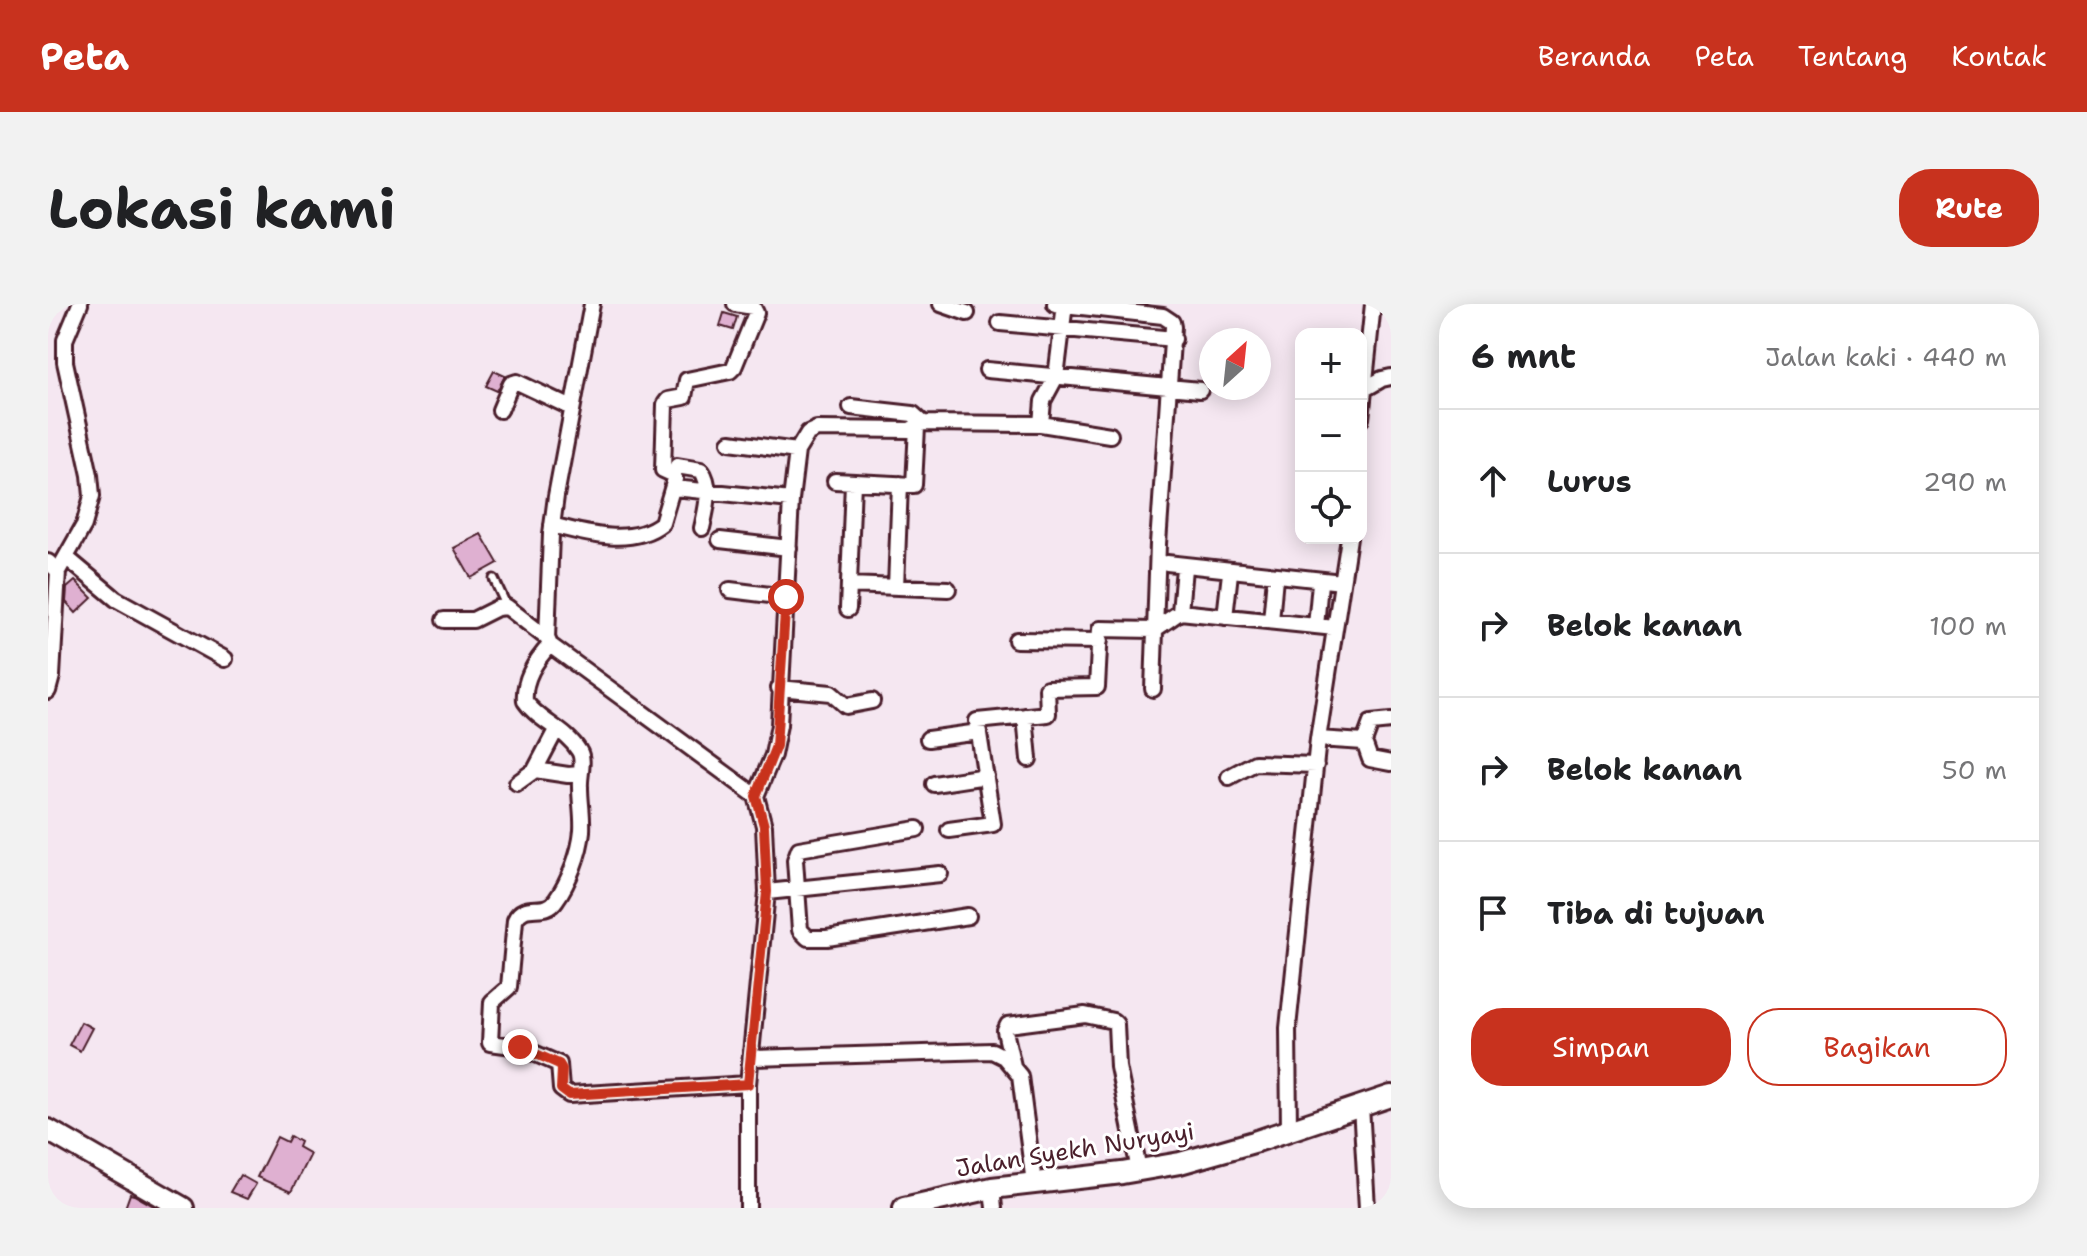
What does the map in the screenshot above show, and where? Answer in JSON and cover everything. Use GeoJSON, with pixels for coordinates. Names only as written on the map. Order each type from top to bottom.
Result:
{"type":"FeatureCollection","features":[{"type":"Feature","properties":{"kind":"main road","name":"Jalan Syekh Nuryayi"},"geometry":{"type":"LineString","coordinates":[[904,1208],[993,1198],[1034,1183],[1139,1170],[1206,1156],[1391,1096]]}},
{"type":"Feature","properties":{"kind":"main road"},"geometry":{"type":"LineString","coordinates":[[48,1130],[183,1208]]}},
{"type":"Feature","properties":{"kind":"street"},"geometry":{"type":"LineString","coordinates":[[48,691],[52,676],[53,566],[67,558],[84,525],[92,496],[65,362],[65,340],[80,304]]}},
{"type":"Feature","properties":{"kind":"street"},"geometry":{"type":"LineString","coordinates":[[592,304],[552,525],[549,642],[533,667],[524,694],[529,707],[582,756],[582,833],[570,873],[555,902],[550,906],[523,909],[518,913],[509,987],[492,1002],[490,1043],[520,1047],[559,1064],[562,1069],[561,1089],[569,1095],[748,1084]]}},
{"type":"Feature","properties":{"kind":"street"},"geometry":{"type":"LineString","coordinates":[[552,525],[591,535],[614,537],[650,531],[662,523],[674,488],[674,476],[663,470],[665,404],[668,400],[684,397],[687,380],[730,371],[734,367],[756,313],[753,307],[735,304]]}},
{"type":"Feature","properties":{"kind":"street"},"geometry":{"type":"LineString","coordinates":[[941,304],[967,313]]}},
{"type":"Feature","properties":{"kind":"street"},"geometry":{"type":"LineString","coordinates":[[1041,424],[1043,401],[1056,377],[1062,304],[1167,318],[1172,322],[1174,339],[1167,387],[1153,689]]}},
{"type":"Feature","properties":{"kind":"street"},"geometry":{"type":"LineString","coordinates":[[1367,356],[1373,304]]}},
{"type":"Feature","properties":{"kind":"street"},"geometry":{"type":"LineString","coordinates":[[1000,323],[1174,339]]}},
{"type":"Feature","properties":{"kind":"street"},"geometry":{"type":"LineString","coordinates":[[987,370],[1199,390]]}},
{"type":"Feature","properties":{"kind":"street"},"geometry":{"type":"LineString","coordinates":[[1367,388],[1391,377]]}},
{"type":"Feature","properties":{"kind":"street"},"geometry":{"type":"LineString","coordinates":[[500,410],[511,384],[517,382],[572,408]]}},
{"type":"Feature","properties":{"kind":"street"},"geometry":{"type":"LineString","coordinates":[[835,481],[914,485],[920,425],[913,414],[851,407]]}},
{"type":"Feature","properties":{"kind":"street"},"geometry":{"type":"LineString","coordinates":[[748,1208],[748,1084],[753,1058],[767,892],[764,826],[756,796],[773,755],[778,720],[791,500],[797,451],[808,433],[817,429],[910,430],[920,425],[1041,424],[1110,435]]}},
{"type":"Feature","properties":{"kind":"street"},"geometry":{"type":"LineString","coordinates":[[730,442],[797,451]]}},
{"type":"Feature","properties":{"kind":"street"},"geometry":{"type":"LineString","coordinates":[[677,466],[701,470],[707,479],[702,528]]}},
{"type":"Feature","properties":{"kind":"street"},"geometry":{"type":"LineString","coordinates":[[848,609],[853,482]]}},
{"type":"Feature","properties":{"kind":"street"},"geometry":{"type":"LineString","coordinates":[[896,587],[900,484]]}},
{"type":"Feature","properties":{"kind":"street"},"geometry":{"type":"LineString","coordinates":[[674,488],[791,500]]}},
{"type":"Feature","properties":{"kind":"street"},"geometry":{"type":"LineString","coordinates":[[720,540],[789,548]]}},
{"type":"Feature","properties":{"kind":"street"},"geometry":{"type":"LineString","coordinates":[[1289,1130],[1288,1028],[1318,739],[1348,544]]}},
{"type":"Feature","properties":{"kind":"street"},"geometry":{"type":"LineString","coordinates":[[67,558],[116,599],[225,659]]}},
{"type":"Feature","properties":{"kind":"street"},"geometry":{"type":"LineString","coordinates":[[1167,563],[1342,582]]}},
{"type":"Feature","properties":{"kind":"street"},"geometry":{"type":"LineString","coordinates":[[1180,612],[1184,568]]}},
{"type":"Feature","properties":{"kind":"street"},"geometry":{"type":"LineString","coordinates":[[1225,617],[1230,573]]}},
{"type":"Feature","properties":{"kind":"street"},"geometry":{"type":"LineString","coordinates":[[1271,621],[1275,577]]}},
{"type":"Feature","properties":{"kind":"street"},"geometry":{"type":"LineString","coordinates":[[1316,626],[1320,583]]}},
{"type":"Feature","properties":{"kind":"street"},"geometry":{"type":"LineString","coordinates":[[849,585],[948,589]]}},
{"type":"Feature","properties":{"kind":"street"},"geometry":{"type":"LineString","coordinates":[[730,590],[786,597]]}},
{"type":"Feature","properties":{"kind":"street"},"geometry":{"type":"LineString","coordinates":[[444,620],[473,620],[497,608],[507,607],[549,642],[756,796]]}},
{"type":"Feature","properties":{"kind":"street"},"geometry":{"type":"LineString","coordinates":[[949,830],[993,824],[977,721],[1048,714],[1047,688],[1097,687],[1100,629],[1154,630],[1180,612],[1335,628]]}},
{"type":"Feature","properties":{"kind":"street"},"geometry":{"type":"LineString","coordinates":[[1016,640],[1100,641]]}},
{"type":"Feature","properties":{"kind":"street"},"geometry":{"type":"LineString","coordinates":[[779,688],[831,693],[846,706],[872,701]]}},
{"type":"Feature","properties":{"kind":"street"},"geometry":{"type":"LineString","coordinates":[[1025,716],[1029,759]]}},
{"type":"Feature","properties":{"kind":"street"},"geometry":{"type":"LineString","coordinates":[[1391,721],[1371,723],[1364,742],[1370,759],[1391,763]]}},
{"type":"Feature","properties":{"kind":"street"},"geometry":{"type":"LineString","coordinates":[[517,783],[535,770],[556,730]]}},
{"type":"Feature","properties":{"kind":"street"},"geometry":{"type":"LineString","coordinates":[[928,739],[979,732]]}},
{"type":"Feature","properties":{"kind":"street"},"geometry":{"type":"LineString","coordinates":[[1318,739],[1364,742]]}},
{"type":"Feature","properties":{"kind":"street"},"geometry":{"type":"LineString","coordinates":[[1229,777],[1255,763],[1316,765]]}},
{"type":"Feature","properties":{"kind":"street"},"geometry":{"type":"LineString","coordinates":[[535,770],[580,774]]}},
{"type":"Feature","properties":{"kind":"street"},"geometry":{"type":"LineString","coordinates":[[934,784],[986,776]]}},
{"type":"Feature","properties":{"kind":"street"},"geometry":{"type":"LineString","coordinates":[[917,829],[799,849],[795,860],[800,930],[808,938],[968,916]]}},
{"type":"Feature","properties":{"kind":"street"},"geometry":{"type":"LineString","coordinates":[[767,892],[940,874]]}},
{"type":"Feature","properties":{"kind":"street"},"geometry":{"type":"LineString","coordinates":[[1013,1066],[1005,1031],[1008,1025],[1085,1015],[1113,1021],[1116,1024],[1118,1067],[1139,1170]]}},
{"type":"Feature","properties":{"kind":"street"},"geometry":{"type":"LineString","coordinates":[[753,1058],[992,1051],[1013,1066],[1020,1076],[1034,1183]]}},
{"type":"Feature","properties":{"kind":"street"},"geometry":{"type":"LineString","coordinates":[[1361,1106],[1367,1208]]}},
{"type":"Feature","properties":{"kind":"lane"},"geometry":{"type":"LineString","coordinates":[[494,579],[507,607]]}},
{"type":"Feature","properties":{"kind":"building"},"geometry":{"type":"Polygon","coordinates":[[[724,313],[737,317],[733,330],[720,326],[724,313]]]}},
{"type":"Feature","properties":{"kind":"building"},"geometry":{"type":"Polygon","coordinates":[[[494,371],[505,376],[497,391],[486,386],[494,371]]]}},
{"type":"Feature","properties":{"kind":"building"},"geometry":{"type":"Polygon","coordinates":[[[481,534],[498,563],[471,578],[454,548],[481,534]]]}},
{"type":"Feature","properties":{"kind":"building"},"geometry":{"type":"Polygon","coordinates":[[[75,581],[92,598],[76,613],[66,602],[67,588],[75,581]]]}},
{"type":"Feature","properties":{"kind":"building"},"geometry":{"type":"Polygon","coordinates":[[[81,1022],[92,1028],[80,1051],[69,1045],[81,1022]]]}},
{"type":"Feature","properties":{"kind":"building"},"geometry":{"type":"Polygon","coordinates":[[[290,1136],[300,1142],[298,1147],[310,1154],[291,1192],[257,1177],[277,1137],[287,1142],[290,1136]]]}},
{"type":"Feature","properties":{"kind":"building"},"geometry":{"type":"Polygon","coordinates":[[[240,1175],[256,1184],[247,1199],[230,1192],[240,1175]]]}},
{"type":"Feature","properties":{"kind":"building"},"geometry":{"type":"Polygon","coordinates":[[[130,1194],[134,1195],[157,1208],[125,1208],[130,1194]]]}},
{"type":"Feature","properties":{"kind":"route"},"geometry":{"type":"LineString","coordinates":[[520,1047],[559,1064],[562,1069],[561,1089],[569,1095],[748,1084],[753,1058],[767,892],[764,826],[756,796],[776,746],[786,597]]}}]}
